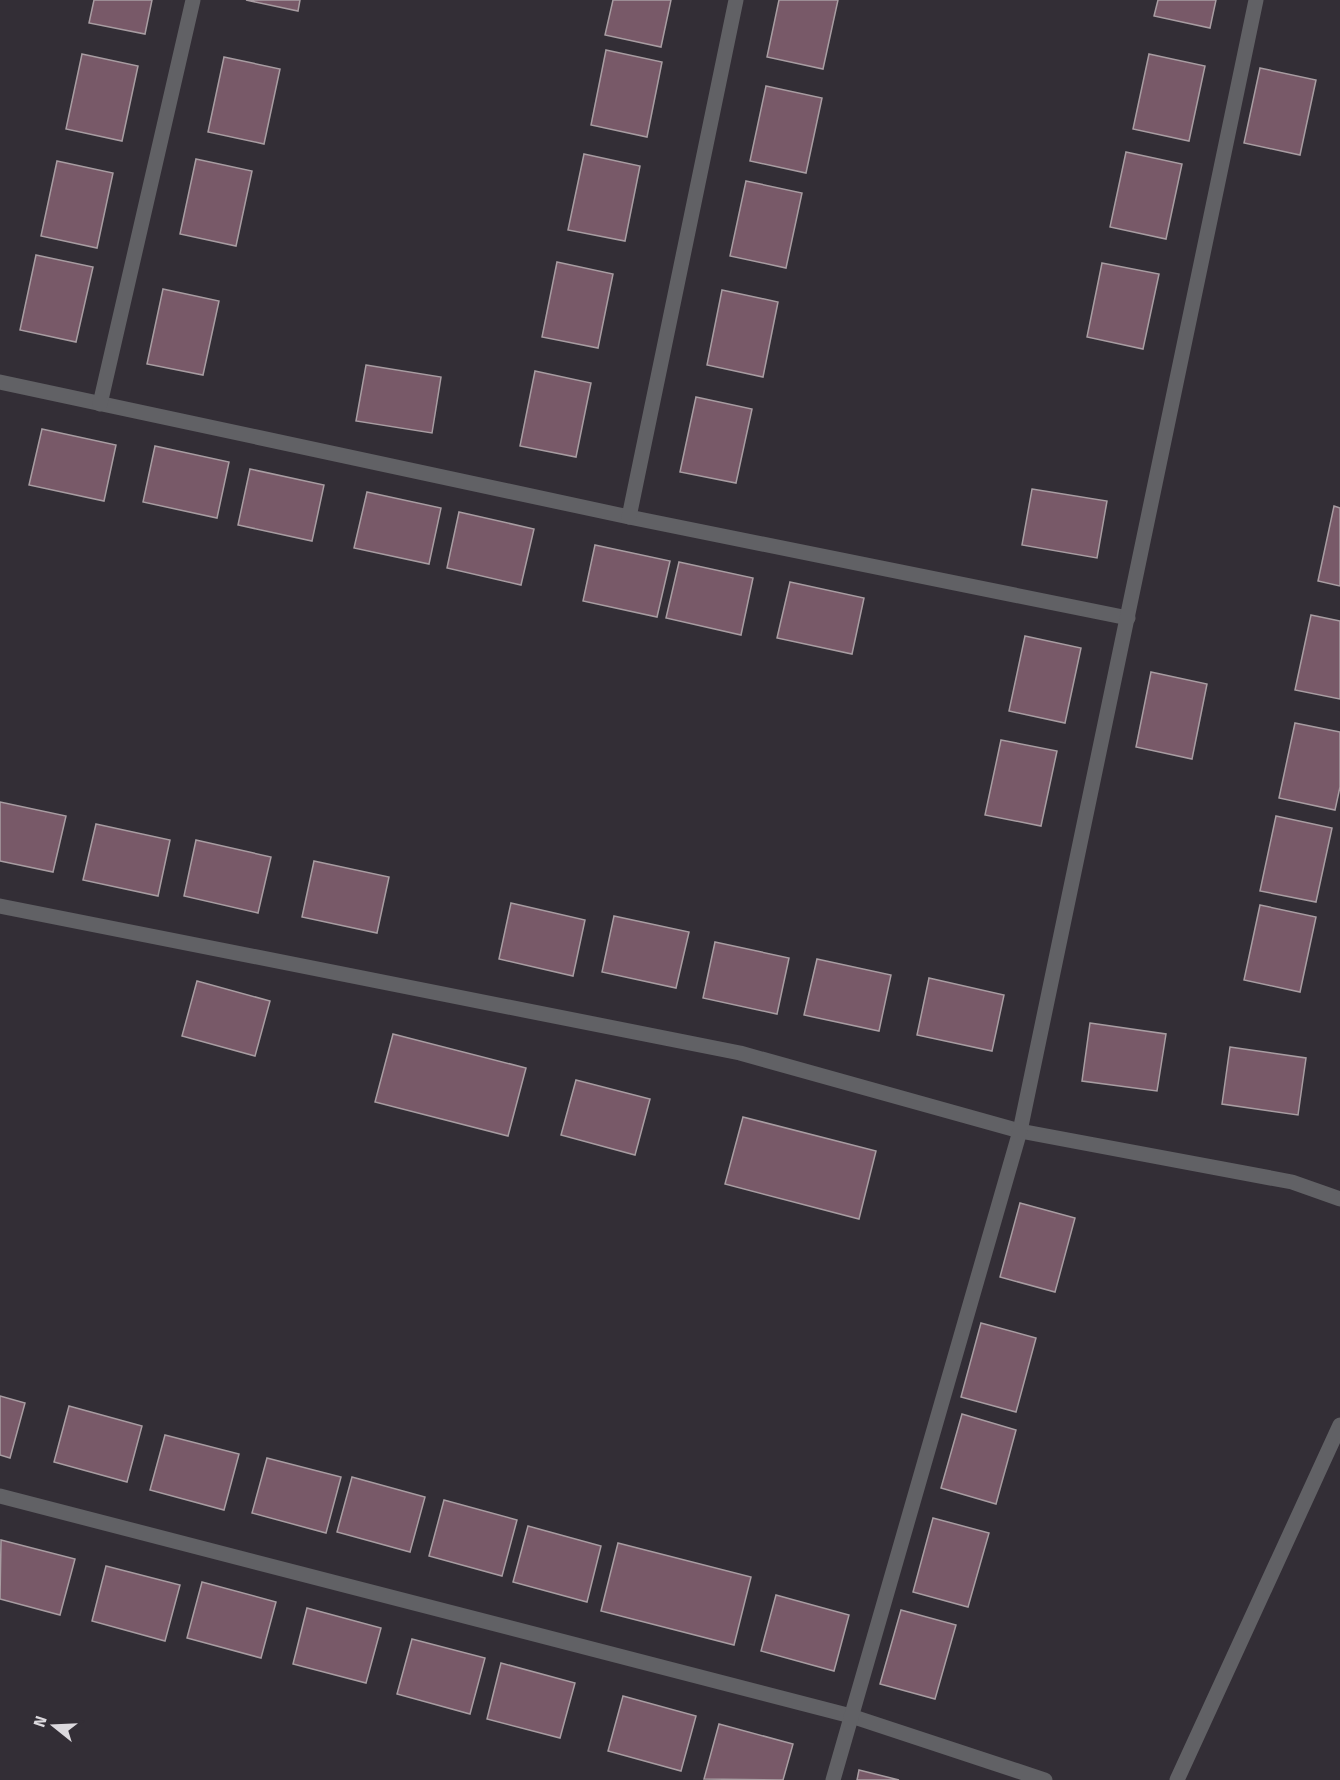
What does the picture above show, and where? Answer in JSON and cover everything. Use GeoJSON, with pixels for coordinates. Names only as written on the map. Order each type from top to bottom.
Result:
{"type":"FeatureCollection","features":[{"type":"Feature","properties":{"kind":"street"},"geometry":{"type":"LineString","coordinates":[[100,404],[193,0]]}},
{"type":"Feature","properties":{"kind":"street"},"geometry":{"type":"LineString","coordinates":[[629,517],[736,0]]}},
{"type":"Feature","properties":{"kind":"street"},"geometry":{"type":"LineString","coordinates":[[833,1780],[1020,1131],[1256,0]]}},
{"type":"Feature","properties":{"kind":"street"},"geometry":{"type":"LineString","coordinates":[[0,382],[629,517],[1128,618]]}},
{"type":"Feature","properties":{"kind":"street"},"geometry":{"type":"LineString","coordinates":[[0,906],[740,1053],[1020,1131],[1292,1182],[1340,1199]]}},
{"type":"Feature","properties":{"kind":"street"},"geometry":{"type":"LineString","coordinates":[[1177,1780],[1340,1425]]}},
{"type":"Feature","properties":{"kind":"street"},"geometry":{"type":"LineString","coordinates":[[0,1496],[851,1716],[1045,1780]]}},
{"type":"Feature","properties":{"kind":"building"},"geometry":{"type":"Polygon","coordinates":[[[94,0],[152,0],[145,34],[89,23],[94,0]]]}},
{"type":"Feature","properties":{"kind":"building"},"geometry":{"type":"Polygon","coordinates":[[[246,0],[300,0],[298,11],[246,0]]]}},
{"type":"Feature","properties":{"kind":"building"},"geometry":{"type":"Polygon","coordinates":[[[613,0],[671,0],[661,47],[605,35],[613,0]]]}},
{"type":"Feature","properties":{"kind":"building"},"geometry":{"type":"Polygon","coordinates":[[[779,0],[838,0],[823,69],[767,57],[779,0]]]}},
{"type":"Feature","properties":{"kind":"building"},"geometry":{"type":"Polygon","coordinates":[[[1158,0],[1216,0],[1210,28],[1154,16],[1158,0]]]}},
{"type":"Feature","properties":{"kind":"building"},"geometry":{"type":"Polygon","coordinates":[[[606,50],[662,62],[647,137],[591,125],[606,50]]]}},
{"type":"Feature","properties":{"kind":"building"},"geometry":{"type":"Polygon","coordinates":[[[82,54],[138,66],[122,141],[66,129],[82,54]]]}},
{"type":"Feature","properties":{"kind":"building"},"geometry":{"type":"Polygon","coordinates":[[[1149,54],[1205,66],[1189,141],[1133,129],[1149,54]]]}},
{"type":"Feature","properties":{"kind":"building"},"geometry":{"type":"Polygon","coordinates":[[[224,57],[280,69],[264,144],[208,132],[224,57]]]}},
{"type":"Feature","properties":{"kind":"building"},"geometry":{"type":"Polygon","coordinates":[[[1260,68],[1316,80],[1300,155],[1244,143],[1260,68]]]}},
{"type":"Feature","properties":{"kind":"building"},"geometry":{"type":"Polygon","coordinates":[[[766,86],[822,98],[806,173],[750,161],[766,86]]]}},
{"type":"Feature","properties":{"kind":"building"},"geometry":{"type":"Polygon","coordinates":[[[1126,152],[1182,164],[1166,239],[1110,227],[1126,152]]]}},
{"type":"Feature","properties":{"kind":"building"},"geometry":{"type":"Polygon","coordinates":[[[584,154],[640,166],[625,241],[568,230],[584,154]]]}},
{"type":"Feature","properties":{"kind":"building"},"geometry":{"type":"Polygon","coordinates":[[[196,159],[252,171],[236,246],[180,234],[196,159]]]}},
{"type":"Feature","properties":{"kind":"building"},"geometry":{"type":"Polygon","coordinates":[[[57,161],[113,173],[97,248],[41,236],[57,161]]]}},
{"type":"Feature","properties":{"kind":"building"},"geometry":{"type":"Polygon","coordinates":[[[746,181],[802,193],[786,268],[730,256],[746,181]]]}},
{"type":"Feature","properties":{"kind":"building"},"geometry":{"type":"Polygon","coordinates":[[[36,255],[93,267],[76,342],[20,330],[36,255]]]}},
{"type":"Feature","properties":{"kind":"building"},"geometry":{"type":"Polygon","coordinates":[[[557,262],[613,274],[598,348],[542,337],[557,262]]]}},
{"type":"Feature","properties":{"kind":"building"},"geometry":{"type":"Polygon","coordinates":[[[1102,263],[1159,274],[1143,349],[1087,337],[1102,263]]]}},
{"type":"Feature","properties":{"kind":"building"},"geometry":{"type":"Polygon","coordinates":[[[163,289],[219,301],[203,375],[147,364],[163,289]]]}},
{"type":"Feature","properties":{"kind":"building"},"geometry":{"type":"Polygon","coordinates":[[[722,290],[778,302],[763,377],[707,365],[722,290]]]}},
{"type":"Feature","properties":{"kind":"building"},"geometry":{"type":"Polygon","coordinates":[[[366,365],[441,377],[432,433],[356,421],[366,365]]]}},
{"type":"Feature","properties":{"kind":"building"},"geometry":{"type":"Polygon","coordinates":[[[535,371],[591,383],[576,457],[520,446],[535,371]]]}},
{"type":"Feature","properties":{"kind":"building"},"geometry":{"type":"Polygon","coordinates":[[[696,397],[752,409],[736,483],[680,472],[696,397]]]}},
{"type":"Feature","properties":{"kind":"building"},"geometry":{"type":"Polygon","coordinates":[[[42,429],[116,445],[104,501],[29,485],[42,429]]]}},
{"type":"Feature","properties":{"kind":"building"},"geometry":{"type":"Polygon","coordinates":[[[155,446],[229,462],[217,518],[143,502],[155,446]]]}},
{"type":"Feature","properties":{"kind":"building"},"geometry":{"type":"Polygon","coordinates":[[[250,469],[324,485],[312,541],[238,525],[250,469]]]}},
{"type":"Feature","properties":{"kind":"building"},"geometry":{"type":"Polygon","coordinates":[[[1032,489],[1107,501],[1097,558],[1022,545],[1032,489]]]}},
{"type":"Feature","properties":{"kind":"building"},"geometry":{"type":"Polygon","coordinates":[[[367,492],[441,508],[429,564],[354,548],[367,492]]]}},
{"type":"Feature","properties":{"kind":"building"},"geometry":{"type":"Polygon","coordinates":[[[1334,506],[1340,508],[1340,586],[1318,581],[1334,506]]]}},
{"type":"Feature","properties":{"kind":"building"},"geometry":{"type":"Polygon","coordinates":[[[459,512],[534,529],[521,585],[447,568],[459,512]]]}},
{"type":"Feature","properties":{"kind":"building"},"geometry":{"type":"Polygon","coordinates":[[[595,545],[670,561],[657,617],[583,601],[595,545]]]}},
{"type":"Feature","properties":{"kind":"building"},"geometry":{"type":"Polygon","coordinates":[[[679,562],[753,578],[741,635],[666,618],[679,562]]]}},
{"type":"Feature","properties":{"kind":"building"},"geometry":{"type":"Polygon","coordinates":[[[790,582],[864,598],[852,654],[777,638],[790,582]]]}},
{"type":"Feature","properties":{"kind":"building"},"geometry":{"type":"Polygon","coordinates":[[[1311,615],[1340,621],[1340,699],[1295,690],[1311,615]]]}},
{"type":"Feature","properties":{"kind":"building"},"geometry":{"type":"Polygon","coordinates":[[[1025,636],[1081,648],[1065,723],[1009,711],[1025,636]]]}},
{"type":"Feature","properties":{"kind":"building"},"geometry":{"type":"Polygon","coordinates":[[[1151,672],[1207,684],[1192,759],[1136,747],[1151,672]]]}},
{"type":"Feature","properties":{"kind":"building"},"geometry":{"type":"Polygon","coordinates":[[[1295,723],[1340,732],[1340,787],[1335,810],[1279,798],[1295,723]]]}},
{"type":"Feature","properties":{"kind":"building"},"geometry":{"type":"Polygon","coordinates":[[[1001,740],[1057,751],[1041,826],[985,815],[1001,740]]]}},
{"type":"Feature","properties":{"kind":"building"},"geometry":{"type":"Polygon","coordinates":[[[0,802],[66,816],[53,872],[0,861],[0,802]]]}},
{"type":"Feature","properties":{"kind":"building"},"geometry":{"type":"Polygon","coordinates":[[[1276,816],[1332,828],[1316,902],[1260,891],[1276,816]]]}},
{"type":"Feature","properties":{"kind":"building"},"geometry":{"type":"Polygon","coordinates":[[[96,824],[170,840],[158,896],[83,880],[96,824]]]}},
{"type":"Feature","properties":{"kind":"building"},"geometry":{"type":"Polygon","coordinates":[[[196,840],[271,857],[258,913],[184,896],[196,840]]]}},
{"type":"Feature","properties":{"kind":"building"},"geometry":{"type":"Polygon","coordinates":[[[314,861],[389,877],[377,933],[302,917],[314,861]]]}},
{"type":"Feature","properties":{"kind":"building"},"geometry":{"type":"Polygon","coordinates":[[[511,903],[585,920],[573,976],[499,959],[511,903]]]}},
{"type":"Feature","properties":{"kind":"building"},"geometry":{"type":"Polygon","coordinates":[[[1260,905],[1316,917],[1300,992],[1244,980],[1260,905]]]}},
{"type":"Feature","properties":{"kind":"building"},"geometry":{"type":"Polygon","coordinates":[[[614,916],[689,932],[676,988],[602,972],[614,916]]]}},
{"type":"Feature","properties":{"kind":"building"},"geometry":{"type":"Polygon","coordinates":[[[715,942],[789,958],[777,1014],[703,998],[715,942]]]}},
{"type":"Feature","properties":{"kind":"building"},"geometry":{"type":"Polygon","coordinates":[[[817,959],[891,975],[879,1031],[804,1015],[817,959]]]}},
{"type":"Feature","properties":{"kind":"building"},"geometry":{"type":"Polygon","coordinates":[[[929,978],[1004,995],[992,1051],[917,1035],[929,978]]]}},
{"type":"Feature","properties":{"kind":"building"},"geometry":{"type":"Polygon","coordinates":[[[197,981],[270,1001],[255,1056],[182,1036],[197,981]]]}},
{"type":"Feature","properties":{"kind":"building"},"geometry":{"type":"Polygon","coordinates":[[[1090,1023],[1166,1034],[1157,1091],[1082,1081],[1090,1023]]]}},
{"type":"Feature","properties":{"kind":"building"},"geometry":{"type":"Polygon","coordinates":[[[393,1034],[526,1068],[508,1136],[375,1102],[393,1034]]]}},
{"type":"Feature","properties":{"kind":"building"},"geometry":{"type":"Polygon","coordinates":[[[1230,1047],[1306,1058],[1298,1115],[1222,1104],[1230,1047]]]}},
{"type":"Feature","properties":{"kind":"building"},"geometry":{"type":"Polygon","coordinates":[[[576,1080],[650,1099],[635,1155],[561,1135],[576,1080]]]}},
{"type":"Feature","properties":{"kind":"building"},"geometry":{"type":"Polygon","coordinates":[[[743,1117],[876,1151],[859,1219],[725,1184],[743,1117]]]}},
{"type":"Feature","properties":{"kind":"building"},"geometry":{"type":"Polygon","coordinates":[[[1020,1203],[1075,1218],[1055,1292],[1000,1277],[1020,1203]]]}},
{"type":"Feature","properties":{"kind":"building"},"geometry":{"type":"Polygon","coordinates":[[[981,1323],[1036,1338],[1016,1412],[961,1397],[981,1323]]]}},
{"type":"Feature","properties":{"kind":"building"},"geometry":{"type":"Polygon","coordinates":[[[0,1396],[25,1403],[10,1458],[0,1455],[0,1396]]]}},
{"type":"Feature","properties":{"kind":"building"},"geometry":{"type":"Polygon","coordinates":[[[69,1406],[142,1426],[127,1482],[54,1462],[69,1406]]]}},
{"type":"Feature","properties":{"kind":"building"},"geometry":{"type":"Polygon","coordinates":[[[962,1414],[1016,1430],[996,1504],[941,1488],[962,1414]]]}},
{"type":"Feature","properties":{"kind":"building"},"geometry":{"type":"Polygon","coordinates":[[[165,1435],[239,1454],[224,1510],[150,1490],[165,1435]]]}},
{"type":"Feature","properties":{"kind":"building"},"geometry":{"type":"Polygon","coordinates":[[[267,1458],[341,1477],[326,1533],[252,1513],[267,1458]]]}},
{"type":"Feature","properties":{"kind":"building"},"geometry":{"type":"Polygon","coordinates":[[[352,1477],[425,1497],[410,1552],[337,1532],[352,1477]]]}},
{"type":"Feature","properties":{"kind":"building"},"geometry":{"type":"Polygon","coordinates":[[[444,1500],[517,1520],[502,1576],[429,1556],[444,1500]]]}},
{"type":"Feature","properties":{"kind":"building"},"geometry":{"type":"Polygon","coordinates":[[[933,1518],[989,1533],[968,1607],[913,1592],[933,1518]]]}},
{"type":"Feature","properties":{"kind":"building"},"geometry":{"type":"Polygon","coordinates":[[[528,1526],[601,1546],[587,1602],[513,1582],[528,1526]]]}},
{"type":"Feature","properties":{"kind":"building"},"geometry":{"type":"Polygon","coordinates":[[[1,1540],[75,1559],[60,1615],[0,1599],[1,1540]]]}},
{"type":"Feature","properties":{"kind":"building"},"geometry":{"type":"Polygon","coordinates":[[[618,1543],[751,1577],[734,1645],[601,1611],[618,1543]]]}},
{"type":"Feature","properties":{"kind":"building"},"geometry":{"type":"Polygon","coordinates":[[[106,1566],[180,1585],[165,1641],[92,1621],[106,1566]]]}},
{"type":"Feature","properties":{"kind":"building"},"geometry":{"type":"Polygon","coordinates":[[[202,1582],[276,1602],[261,1658],[187,1638],[202,1582]]]}},
{"type":"Feature","properties":{"kind":"building"},"geometry":{"type":"Polygon","coordinates":[[[776,1595],[849,1615],[834,1671],[761,1651],[776,1595]]]}},
{"type":"Feature","properties":{"kind":"building"},"geometry":{"type":"Polygon","coordinates":[[[307,1608],[381,1628],[366,1683],[293,1664],[307,1608]]]}},
{"type":"Feature","properties":{"kind":"building"},"geometry":{"type":"Polygon","coordinates":[[[901,1610],[956,1625],[935,1699],[880,1684],[901,1610]]]}},
{"type":"Feature","properties":{"kind":"building"},"geometry":{"type":"Polygon","coordinates":[[[412,1639],[485,1658],[470,1714],[397,1694],[412,1639]]]}},
{"type":"Feature","properties":{"kind":"building"},"geometry":{"type":"Polygon","coordinates":[[[501,1663],[575,1683],[560,1738],[487,1719],[501,1663]]]}},
{"type":"Feature","properties":{"kind":"building"},"geometry":{"type":"Polygon","coordinates":[[[623,1696],[696,1716],[681,1771],[608,1751],[623,1696]]]}},
{"type":"Feature","properties":{"kind":"building"},"geometry":{"type":"Polygon","coordinates":[[[719,1724],[793,1744],[783,1780],[704,1779],[719,1724]]]}},
{"type":"Feature","properties":{"kind":"building"},"geometry":{"type":"Polygon","coordinates":[[[859,1770],[899,1780],[857,1780],[859,1770]]]}}]}
